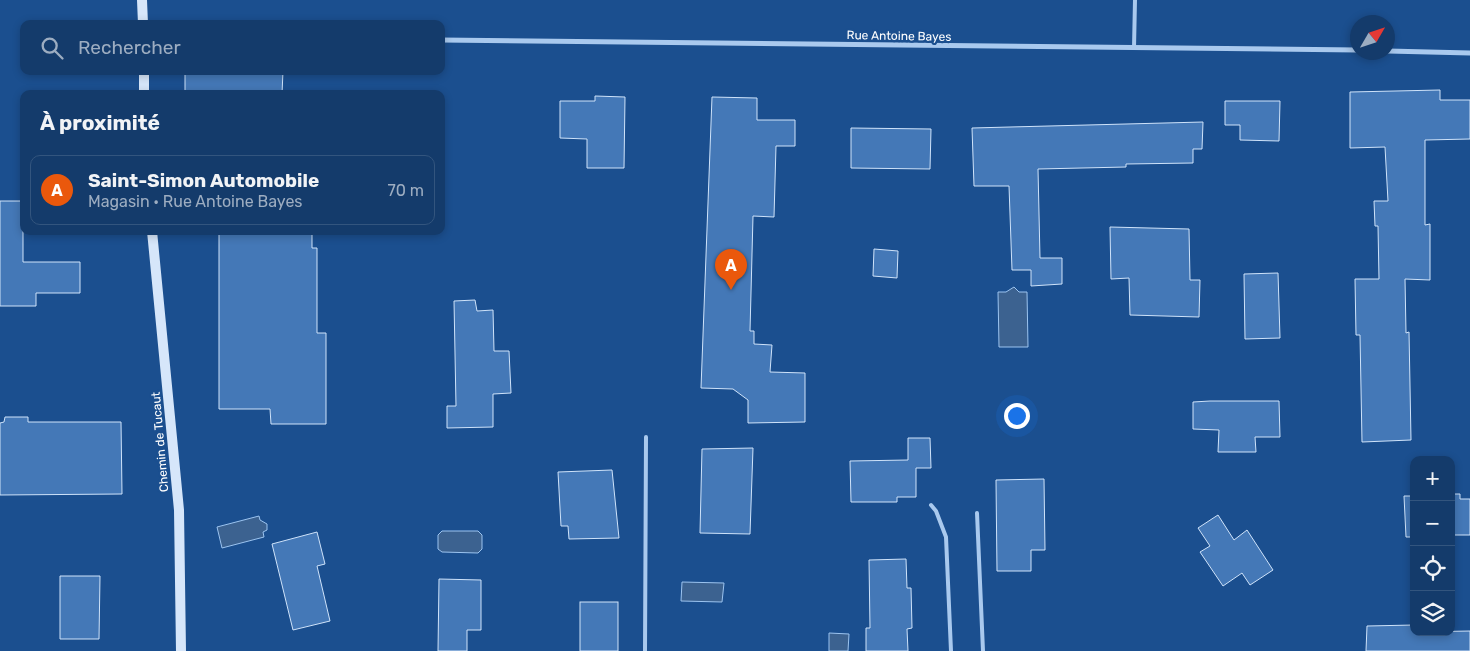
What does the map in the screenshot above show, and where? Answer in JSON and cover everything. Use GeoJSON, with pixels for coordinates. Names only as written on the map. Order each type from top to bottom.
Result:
{"type":"FeatureCollection","features":[{"type":"Feature","properties":{"kind":"main road"},"geometry":{"type":"LineString","coordinates":[[142,0],[143,20]]}},
{"type":"Feature","properties":{"kind":"main road"},"geometry":{"type":"LineString","coordinates":[[144,75],[144,90]]}},
{"type":"Feature","properties":{"kind":"main road","name":"Chemin de Tucaut"},"geometry":{"type":"LineString","coordinates":[[152,235],[178,510],[182,651]]}},
{"type":"Feature","properties":{"kind":"street","name":"Rue Antoine Bayes"},"geometry":{"type":"LineString","coordinates":[[445,40],[1350,50]]}},
{"type":"Feature","properties":{"kind":"street"},"geometry":{"type":"LineString","coordinates":[[1395,51],[1470,53]]}},
{"type":"Feature","properties":{"kind":"lane"},"geometry":{"type":"LineString","coordinates":[[1134,48],[1135,0]]}},
{"type":"Feature","properties":{"kind":"lane"},"geometry":{"type":"LineString","coordinates":[[645,651],[646,437]]}},
{"type":"Feature","properties":{"kind":"lane"},"geometry":{"type":"LineString","coordinates":[[931,506],[936,511],[946,537],[951,651]]}},
{"type":"Feature","properties":{"kind":"lane"},"geometry":{"type":"LineString","coordinates":[[976,513],[984,651]]}},
{"type":"Feature","properties":{"kind":"water"},"geometry":{"type":"Polygon","coordinates":[[[1014,287],[1019,292],[1027,292],[1028,347],[999,347],[998,292],[1006,292],[1014,287]]]}},
{"type":"Feature","properties":{"kind":"water"},"geometry":{"type":"Polygon","coordinates":[[[259,516],[260,520],[267,524],[267,530],[263,532],[264,537],[222,548],[217,527],[259,516]]]}},
{"type":"Feature","properties":{"kind":"water"},"geometry":{"type":"Polygon","coordinates":[[[442,531],[478,531],[482,535],[482,549],[478,553],[442,552],[438,549],[438,535],[442,531]]]}},
{"type":"Feature","properties":{"kind":"water"},"geometry":{"type":"Polygon","coordinates":[[[682,582],[724,583],[722,602],[681,601],[682,582]]]}},
{"type":"Feature","properties":{"kind":"water"},"geometry":{"type":"Polygon","coordinates":[[[829,633],[849,634],[848,651],[829,651],[829,633]]]}},
{"type":"Feature","properties":{"kind":"building"},"geometry":{"type":"Polygon","coordinates":[[[185,75],[283,75],[282,90],[185,90],[185,75]]]}},
{"type":"Feature","properties":{"kind":"building"},"geometry":{"type":"Polygon","coordinates":[[[1440,90],[1440,100],[1470,100],[1470,139],[1425,140],[1425,225],[1430,224],[1430,280],[1405,279],[1406,333],[1409,332],[1411,440],[1362,442],[1360,335],[1356,335],[1355,279],[1379,279],[1378,226],[1375,226],[1374,201],[1388,201],[1385,147],[1350,148],[1350,92],[1440,90]]]}},
{"type":"Feature","properties":{"kind":"building"},"geometry":{"type":"Polygon","coordinates":[[[595,96],[625,97],[624,168],[587,168],[587,139],[560,138],[560,101],[595,101],[595,96]]]}},
{"type":"Feature","properties":{"kind":"building"},"geometry":{"type":"Polygon","coordinates":[[[712,97],[757,98],[757,120],[795,120],[795,146],[776,146],[774,217],[753,216],[750,331],[754,331],[754,344],[772,345],[770,372],[805,373],[805,422],[748,423],[748,400],[733,389],[701,388],[712,97]]]}},
{"type":"Feature","properties":{"kind":"building"},"geometry":{"type":"Polygon","coordinates":[[[1225,101],[1280,101],[1279,141],[1240,140],[1240,125],[1225,125],[1225,101]]]}},
{"type":"Feature","properties":{"kind":"building"},"geometry":{"type":"Polygon","coordinates":[[[1203,122],[1202,149],[1193,149],[1193,163],[1126,164],[1126,167],[1038,169],[1040,258],[1062,258],[1062,284],[1031,286],[1031,270],[1012,270],[1009,186],[974,186],[972,128],[1203,122]]]}},
{"type":"Feature","properties":{"kind":"building"},"geometry":{"type":"Polygon","coordinates":[[[851,128],[931,129],[930,169],[851,168],[851,128]]]}},
{"type":"Feature","properties":{"kind":"building"},"geometry":{"type":"Polygon","coordinates":[[[0,201],[20,201],[20,235],[23,235],[23,262],[80,262],[80,293],[36,293],[36,306],[0,306],[0,201]]]}},
{"type":"Feature","properties":{"kind":"building"},"geometry":{"type":"Polygon","coordinates":[[[1110,227],[1189,229],[1190,280],[1200,280],[1199,317],[1130,315],[1129,278],[1111,279],[1110,227]]]}},
{"type":"Feature","properties":{"kind":"building"},"geometry":{"type":"Polygon","coordinates":[[[219,235],[312,235],[312,248],[317,248],[317,333],[326,333],[326,424],[271,424],[270,409],[219,409],[219,235]]]}},
{"type":"Feature","properties":{"kind":"building"},"geometry":{"type":"Polygon","coordinates":[[[874,249],[898,251],[897,278],[873,276],[874,249]]]}},
{"type":"Feature","properties":{"kind":"building"},"geometry":{"type":"Polygon","coordinates":[[[1278,273],[1280,338],[1245,339],[1244,274],[1278,273]]]}},
{"type":"Feature","properties":{"kind":"building"},"geometry":{"type":"Polygon","coordinates":[[[475,300],[477,311],[493,310],[494,351],[509,351],[511,393],[493,394],[493,427],[447,428],[447,406],[456,406],[454,301],[475,300]]]}},
{"type":"Feature","properties":{"kind":"building"},"geometry":{"type":"Polygon","coordinates":[[[1279,401],[1280,437],[1255,437],[1256,452],[1218,452],[1219,430],[1193,429],[1193,402],[1279,401]]]}},
{"type":"Feature","properties":{"kind":"building"},"geometry":{"type":"Polygon","coordinates":[[[5,417],[28,417],[28,422],[121,422],[122,494],[0,495],[0,423],[4,422],[5,417]]]}},
{"type":"Feature","properties":{"kind":"building"},"geometry":{"type":"Polygon","coordinates":[[[908,438],[930,438],[931,468],[916,468],[916,497],[897,497],[897,502],[851,502],[850,461],[908,460],[908,438]]]}},
{"type":"Feature","properties":{"kind":"building"},"geometry":{"type":"Polygon","coordinates":[[[753,448],[750,534],[700,533],[702,449],[753,448]]]}},
{"type":"Feature","properties":{"kind":"building"},"geometry":{"type":"Polygon","coordinates":[[[612,470],[619,538],[569,539],[568,526],[561,526],[558,472],[612,470]]]}},
{"type":"Feature","properties":{"kind":"building"},"geometry":{"type":"Polygon","coordinates":[[[1044,479],[1045,550],[1031,550],[1031,571],[997,571],[996,480],[1044,479]]]}},
{"type":"Feature","properties":{"kind":"building"},"geometry":{"type":"Polygon","coordinates":[[[1455,494],[1460,494],[1460,499],[1470,499],[1470,535],[1455,535],[1455,494]]]}},
{"type":"Feature","properties":{"kind":"building"},"geometry":{"type":"Polygon","coordinates":[[[1404,496],[1410,496],[1410,537],[1406,537],[1404,496]]]}},
{"type":"Feature","properties":{"kind":"building"},"geometry":{"type":"Polygon","coordinates":[[[1218,515],[1234,540],[1247,530],[1273,570],[1250,585],[1242,573],[1223,586],[1200,552],[1210,546],[1198,528],[1218,515]]]}},
{"type":"Feature","properties":{"kind":"building"},"geometry":{"type":"Polygon","coordinates":[[[317,532],[325,564],[317,566],[330,621],[293,630],[272,544],[317,532]]]}},
{"type":"Feature","properties":{"kind":"building"},"geometry":{"type":"Polygon","coordinates":[[[906,559],[907,588],[911,588],[912,628],[907,629],[908,651],[866,651],[866,628],[870,628],[869,560],[906,559]]]}},
{"type":"Feature","properties":{"kind":"building"},"geometry":{"type":"Polygon","coordinates":[[[60,576],[100,576],[99,639],[60,639],[60,576]]]}},
{"type":"Feature","properties":{"kind":"building"},"geometry":{"type":"Polygon","coordinates":[[[439,579],[481,580],[481,630],[467,630],[467,651],[438,651],[439,579]]]}},
{"type":"Feature","properties":{"kind":"building"},"geometry":{"type":"Polygon","coordinates":[[[580,602],[618,602],[618,651],[580,651],[580,602]]]}},
{"type":"Feature","properties":{"kind":"building"},"geometry":{"type":"Polygon","coordinates":[[[1410,625],[1410,636],[1455,636],[1455,631],[1470,631],[1470,651],[1366,651],[1367,626],[1410,625]]]}},
{"type":"Feature","properties":{"kind":"place","name":"Saint-Simon Automobile"},"geometry":{"type":"Point","coordinates":[731,290]}}]}
